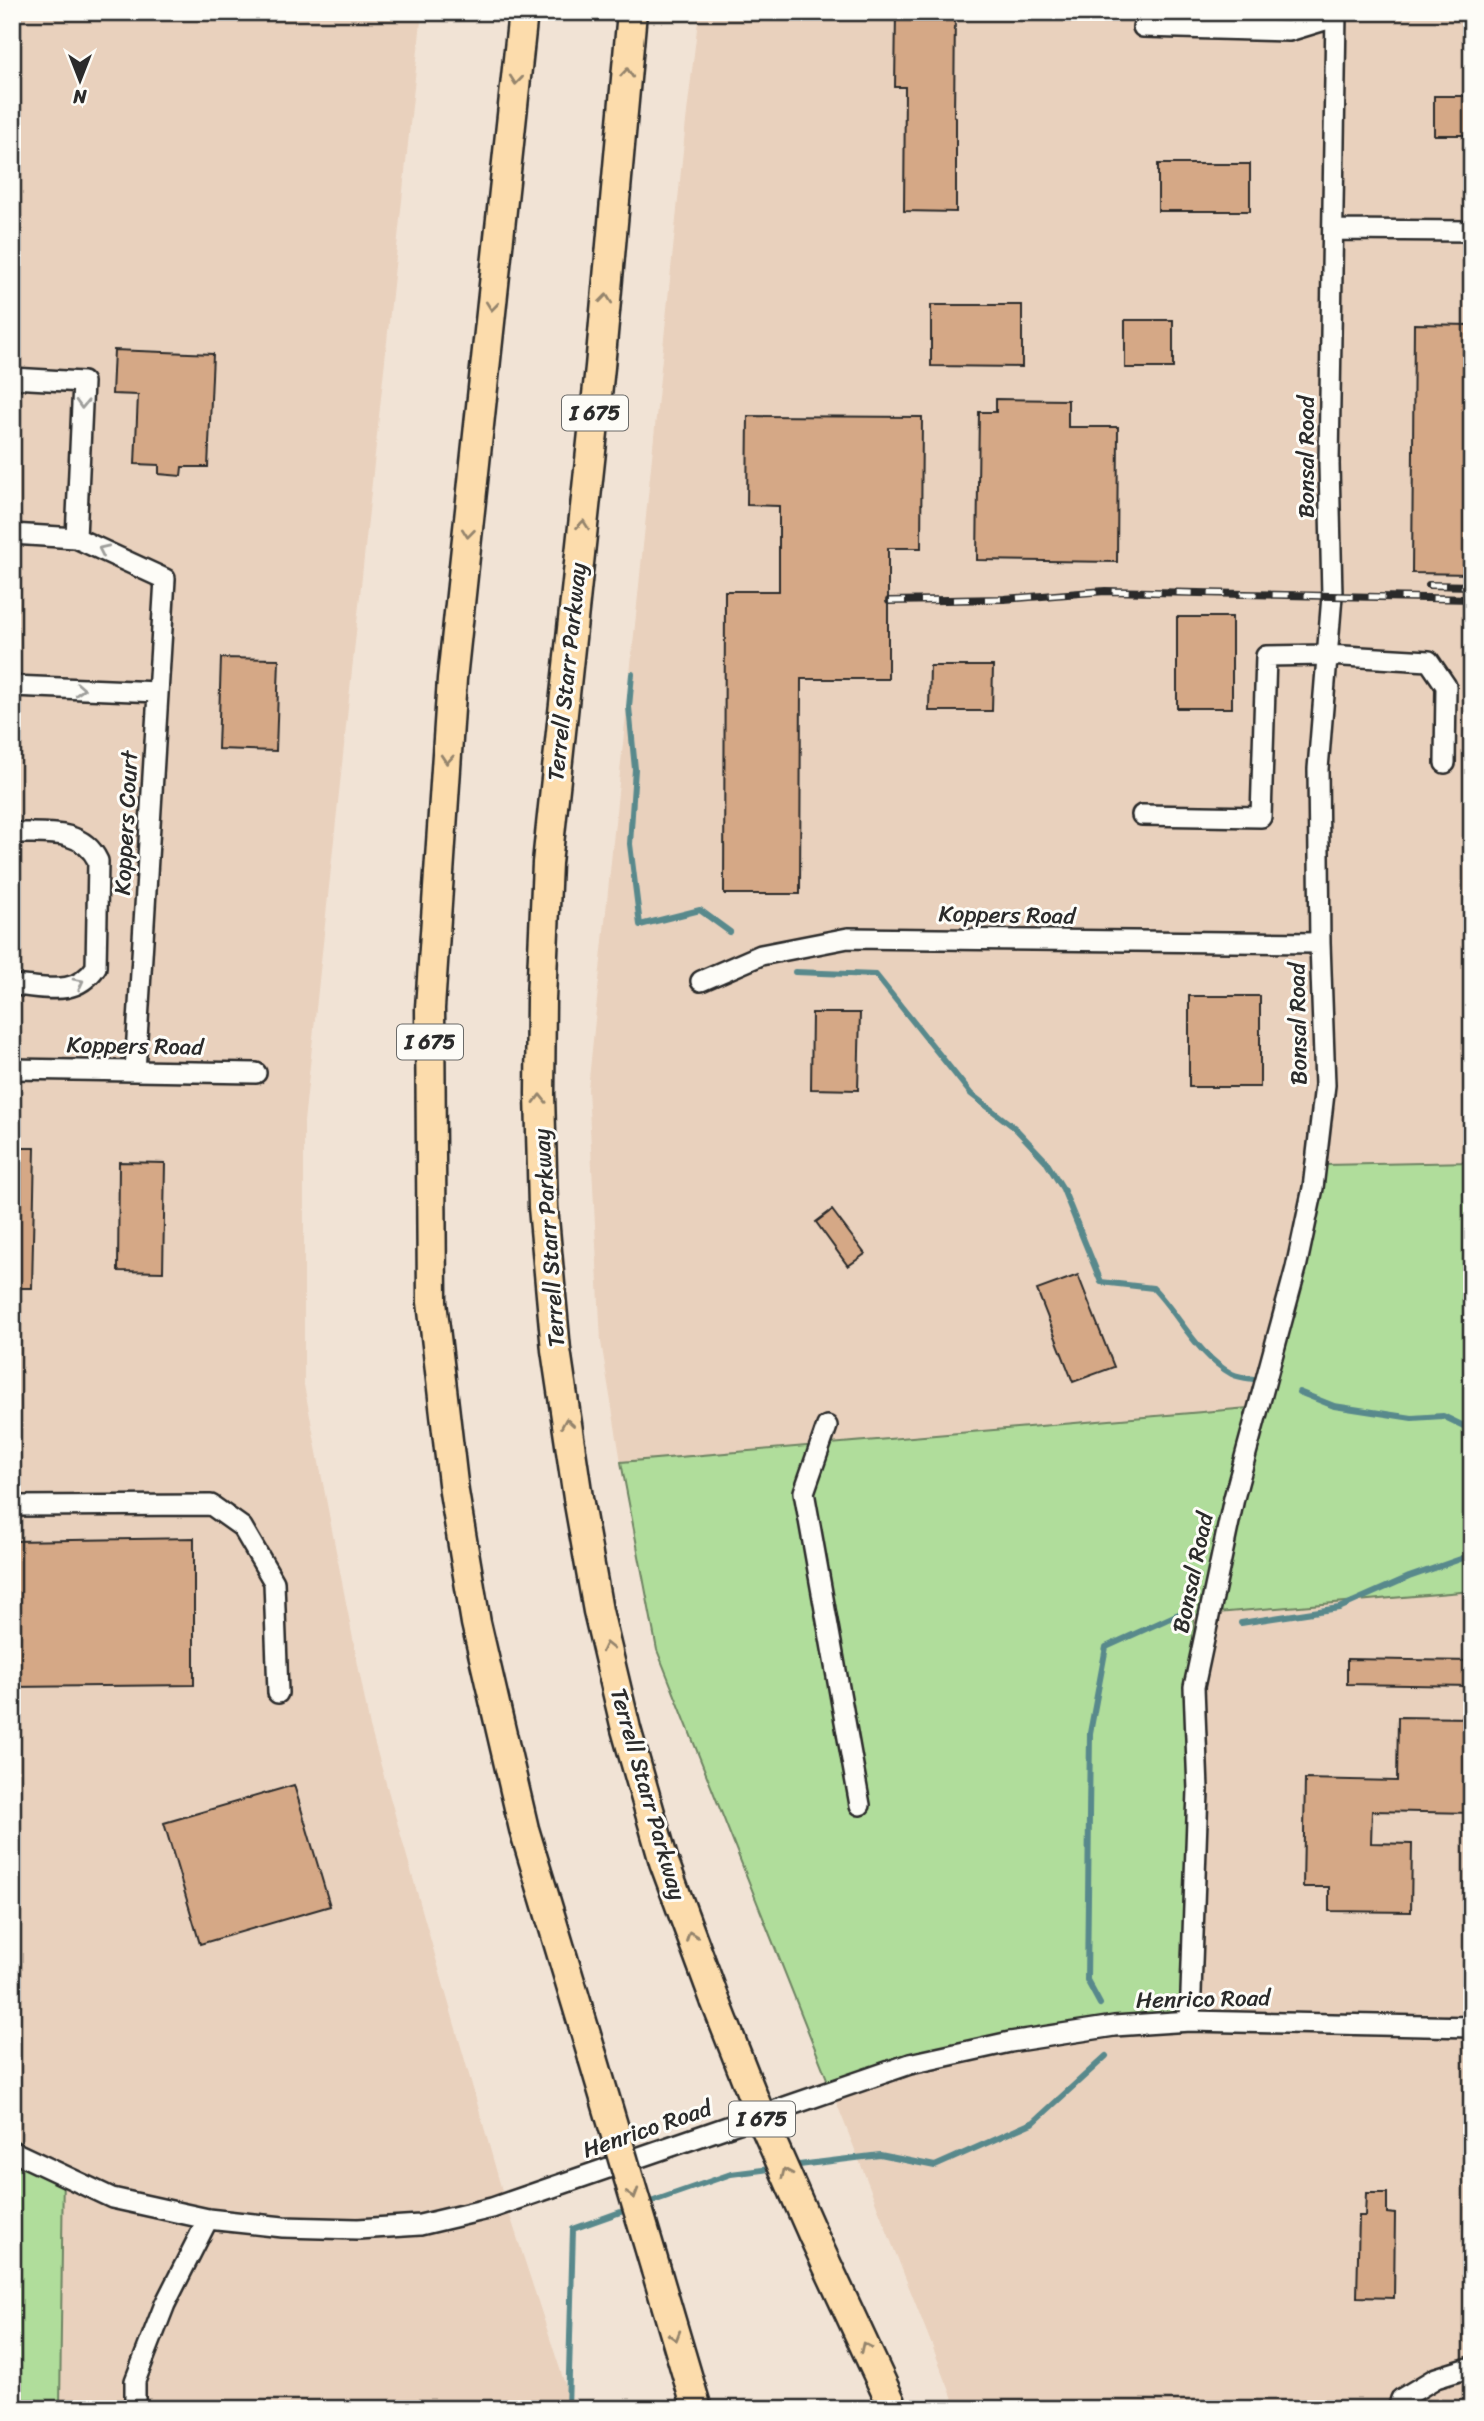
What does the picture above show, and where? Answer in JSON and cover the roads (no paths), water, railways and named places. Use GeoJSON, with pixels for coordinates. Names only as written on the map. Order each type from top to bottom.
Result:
{"type":"FeatureCollection","features":[{"type":"Feature","properties":{"kind":"highway","name":"I 675"},"geometry":{"type":"LineString","coordinates":[[523,12],[452,679],[430,1008],[432,1301],[454,1492],[476,1623],[524,1829],[697,2409]]}},
{"type":"Feature","properties":{"kind":"highway","name":"Terrell Starr Parkway"},"geometry":{"type":"LineString","coordinates":[[632,12],[602,341],[547,863],[541,1040],[543,1207],[556,1350],[598,1611],[626,1729],[664,1862],[763,2122],[894,2409]]}},
{"type":"Feature","properties":{"kind":"street"},"geometry":{"type":"LineString","coordinates":[[1143,27],[1289,31],[1336,15]]}},
{"type":"Feature","properties":{"kind":"street","name":"Bonsal Road"},"geometry":{"type":"LineString","coordinates":[[1190,2021],[1198,1790],[1194,1687],[1234,1498],[1296,1268],[1314,1188],[1325,1085],[1318,769],[1332,596],[1329,464],[1336,15]]}},
{"type":"Feature","properties":{"kind":"street"},"geometry":{"type":"LineString","coordinates":[[1332,230],[1472,230]]}},
{"type":"Feature","properties":{"kind":"street"},"geometry":{"type":"LineString","coordinates":[[12,378],[83,382],[76,538],[12,534]]}},
{"type":"Feature","properties":{"kind":"street","name":"Koppers Court"},"geometry":{"type":"LineString","coordinates":[[76,538],[165,579],[135,1070]]}},
{"type":"Feature","properties":{"kind":"street"},"geometry":{"type":"LineString","coordinates":[[1142,815],[1261,817],[1266,656],[1327,655],[1429,661],[1446,686],[1445,763]]}},
{"type":"Feature","properties":{"kind":"street"},"geometry":{"type":"LineString","coordinates":[[12,686],[158,692]]}},
{"type":"Feature","properties":{"kind":"street"},"geometry":{"type":"LineString","coordinates":[[12,833],[62,835],[78,839],[91,848],[98,861],[96,967],[88,979],[71,989],[12,985]]}},
{"type":"Feature","properties":{"kind":"street","name":"Koppers Road"},"geometry":{"type":"LineString","coordinates":[[701,981],[761,955],[848,938],[1320,943]]}},
{"type":"Feature","properties":{"kind":"street","name":"Koppers Road"},"geometry":{"type":"LineString","coordinates":[[12,1069],[256,1073]]}},
{"type":"Feature","properties":{"kind":"street"},"geometry":{"type":"LineString","coordinates":[[827,1426],[804,1492],[860,1805]]}},
{"type":"Feature","properties":{"kind":"street"},"geometry":{"type":"LineString","coordinates":[[12,1506],[211,1505],[242,1527],[274,1582],[278,1693]]}},
{"type":"Feature","properties":{"kind":"street","name":"Henrico Road"},"geometry":{"type":"LineString","coordinates":[[12,2151],[112,2198],[208,2219],[333,2229],[420,2225],[492,2208],[910,2064],[1010,2042],[1088,2029],[1190,2021],[1472,2027]]}},
{"type":"Feature","properties":{"kind":"street"},"geometry":{"type":"LineString","coordinates":[[135,2409],[135,2381],[165,2304],[208,2219]]}},
{"type":"Feature","properties":{"kind":"street"},"geometry":{"type":"LineString","coordinates":[[1398,2409],[1401,2399],[1436,2378],[1472,2367]]}},
{"type":"Feature","properties":{"kind":"waterway"},"geometry":{"type":"LineString","coordinates":[[632,674],[629,707],[635,769],[630,844],[640,925],[700,910],[730,932]]}},
{"type":"Feature","properties":{"kind":"waterway"},"geometry":{"type":"LineString","coordinates":[[795,972],[876,975],[971,1094],[1015,1128],[1045,1160],[1063,1189],[1101,1282],[1153,1288],[1199,1346],[1220,1366],[1232,1374],[1254,1379]]}},
{"type":"Feature","properties":{"kind":"waterway"},"geometry":{"type":"LineString","coordinates":[[1299,1392],[1334,1406],[1412,1418],[1443,1416],[1472,1430]]}},
{"type":"Feature","properties":{"kind":"waterway"},"geometry":{"type":"LineString","coordinates":[[1241,1623],[1339,1608],[1409,1577],[1472,1555]]}},
{"type":"Feature","properties":{"kind":"waterway"},"geometry":{"type":"LineString","coordinates":[[1100,2004],[1087,1980],[1090,1733],[1106,1647],[1181,1613]]}},
{"type":"Feature","properties":{"kind":"waterway"},"geometry":{"type":"LineString","coordinates":[[791,2166],[880,2155],[935,2166],[1034,2122],[1106,2056]]}},
{"type":"Feature","properties":{"kind":"waterway"},"geometry":{"type":"LineString","coordinates":[[642,2205],[731,2174],[777,2168]]}},
{"type":"Feature","properties":{"kind":"waterway"},"geometry":{"type":"LineString","coordinates":[[568,2409],[573,2229],[629,2209]]}},
{"type":"Feature","properties":{"kind":"railway"},"geometry":{"type":"LineString","coordinates":[[1429,585],[1472,586]]}},
{"type":"Feature","properties":{"kind":"railway"},"geometry":{"type":"LineString","coordinates":[[889,601],[1004,599],[1105,591],[1472,599]]}}]}
